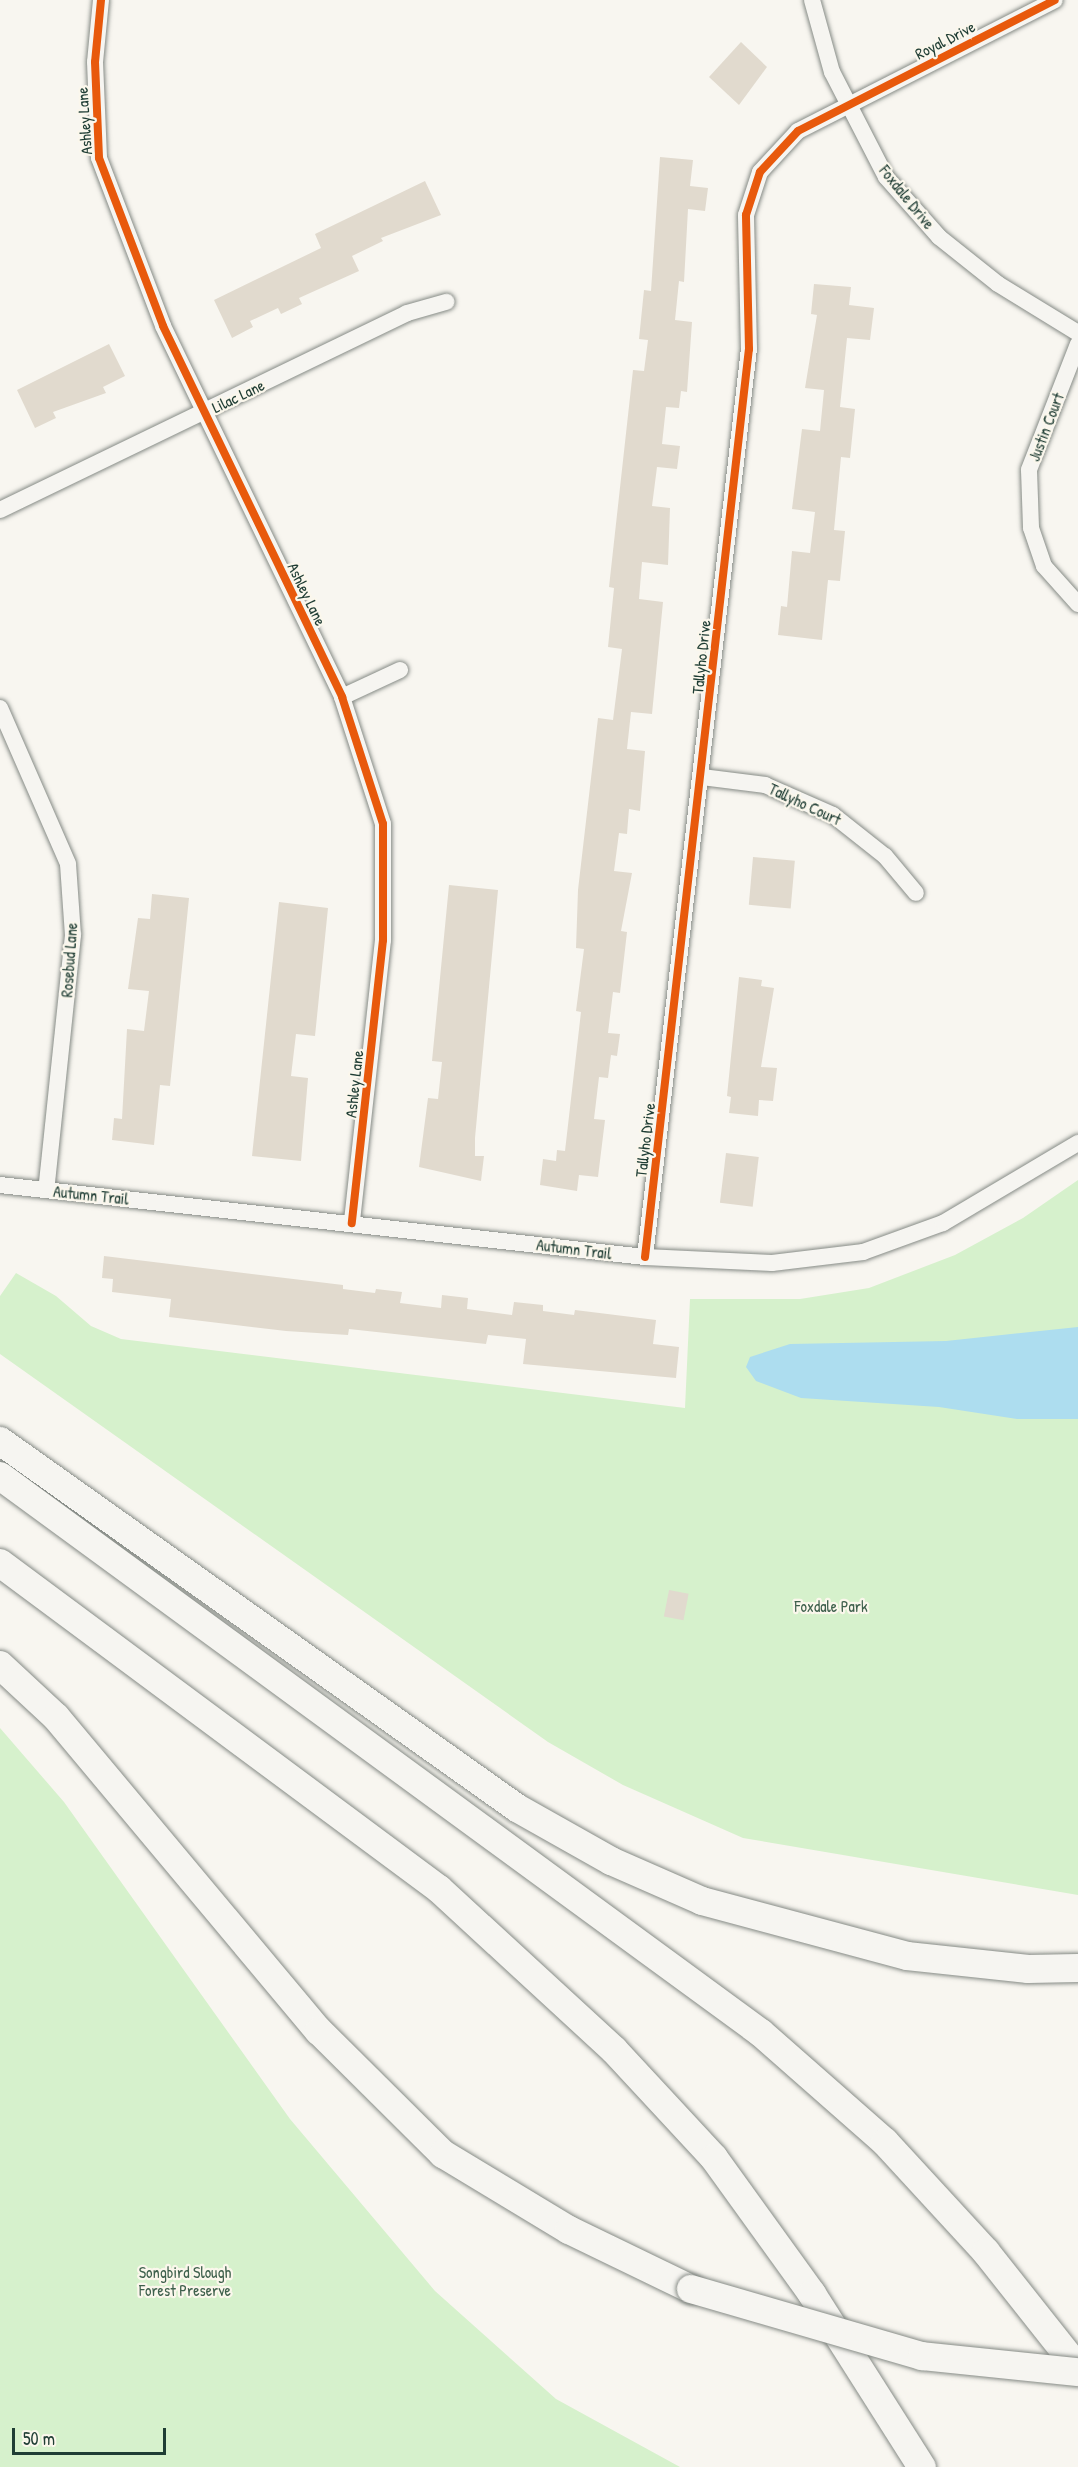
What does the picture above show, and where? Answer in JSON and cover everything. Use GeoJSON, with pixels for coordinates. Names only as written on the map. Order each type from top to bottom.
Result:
{"type":"FeatureCollection","features":[{"type":"Feature","properties":{"kind":"highway"},"geometry":{"type":"LineString","coordinates":[[0,1441],[517,1808],[611,1861],[702,1901],[896,1954],[1028,1969],[1078,1968]]}},
{"type":"Feature","properties":{"kind":"highway"},"geometry":{"type":"LineString","coordinates":[[0,1476],[761,2033],[885,2142],[986,2252],[1078,2370]]}},
{"type":"Feature","properties":{"kind":"highway"},"geometry":{"type":"LineString","coordinates":[[0,1563],[439,1889],[614,2050],[714,2158],[812,2294],[922,2467]]}},
{"type":"Feature","properties":{"kind":"highway"},"geometry":{"type":"LineString","coordinates":[[0,1665],[56,1717],[319,2031],[443,2154],[569,2230],[691,2289],[922,2356],[1078,2370]]}},
{"type":"Feature","properties":{"kind":"street","name":"Ashley Lane"},"geometry":{"type":"LineString","coordinates":[[101,0],[95,62],[99,158],[163,326],[342,697],[383,824],[386,867],[384,940],[352,1223]]}},
{"type":"Feature","properties":{"kind":"street","name":"Foxdale Drive"},"geometry":{"type":"LineString","coordinates":[[812,0],[847,105],[886,177],[939,237],[998,284],[1078,333]]}},
{"type":"Feature","properties":{"kind":"street","name":"Royal Drive"},"geometry":{"type":"LineString","coordinates":[[847,105],[1055,0]]}},
{"type":"Feature","properties":{"kind":"street","name":"Tallyho Drive"},"geometry":{"type":"LineString","coordinates":[[645,1257],[702,777],[749,350],[746,215],[760,172],[798,131],[847,105]]}},
{"type":"Feature","properties":{"kind":"street","name":"Lilac Lane"},"geometry":{"type":"LineString","coordinates":[[0,510],[407,313],[446,302]]}},
{"type":"Feature","properties":{"kind":"street","name":"Justin Court"},"geometry":{"type":"LineString","coordinates":[[1078,344],[1029,470],[1031,528],[1044,566],[1078,604]]}},
{"type":"Feature","properties":{"kind":"street"},"geometry":{"type":"LineString","coordinates":[[342,697],[400,670]]}},
{"type":"Feature","properties":{"kind":"street","name":"Rosebud Lane"},"geometry":{"type":"LineString","coordinates":[[0,708],[68,864],[73,935],[46,1190]]}},
{"type":"Feature","properties":{"kind":"street","name":"Tallyho Court"},"geometry":{"type":"LineString","coordinates":[[702,777],[765,785],[833,815],[885,856],[916,893]]}},
{"type":"Feature","properties":{"kind":"street","name":"Autumn Trail"},"geometry":{"type":"LineString","coordinates":[[0,1185],[645,1257],[772,1263],[863,1252],[943,1223],[1078,1143]]}},
{"type":"Feature","properties":{"kind":"green space","name":"Foxdale Park"},"geometry":{"type":"Polygon","coordinates":[[[1078,1180],[1078,1895],[743,1838],[623,1785],[548,1742],[0,1354],[0,1296],[16,1273],[56,1296],[91,1326],[121,1339],[685,1408],[690,1299],[800,1299],[869,1288],[955,1255],[1023,1218],[1078,1180]]]}},
{"type":"Feature","properties":{"kind":"green space","name":"Songbird Slough Forest Preserve"},"geometry":{"type":"Polygon","coordinates":[[[0,1728],[64,1802],[290,2119],[435,2291],[556,2399],[680,2467],[0,2467],[0,1728]]]}},
{"type":"Feature","properties":{"kind":"water"},"geometry":{"type":"Polygon","coordinates":[[[1078,1327],[1078,1419],[1017,1419],[939,1407],[801,1398],[756,1381],[746,1367],[750,1357],[790,1344],[946,1341],[1078,1327]]]}},
{"type":"Feature","properties":{"kind":"building"},"geometry":{"type":"Polygon","coordinates":[[[741,42],[767,67],[739,105],[709,77],[741,42]]]}},
{"type":"Feature","properties":{"kind":"building"},"geometry":{"type":"Polygon","coordinates":[[[660,157],[693,160],[690,186],[708,188],[705,211],[688,209],[684,282],[679,281],[675,320],[692,322],[687,392],[681,391],[679,408],[666,407],[662,444],[680,446],[677,469],[657,467],[652,506],[670,508],[668,565],[642,562],[639,599],[663,602],[652,714],[631,712],[627,749],[645,751],[640,811],[629,809],[627,834],[619,833],[614,871],[632,873],[621,931],[627,932],[620,993],[613,992],[608,1033],[620,1034],[617,1056],[611,1055],[608,1078],[599,1077],[594,1119],[605,1120],[598,1177],[579,1175],[577,1191],[540,1185],[543,1159],[556,1161],[557,1150],[565,1151],[581,1012],[576,1011],[584,949],[576,948],[578,890],[598,718],[613,720],[622,649],[608,647],[614,588],[609,587],[633,370],[644,371],[648,340],[639,339],[644,290],[651,291],[660,157]]]}},
{"type":"Feature","properties":{"kind":"building"},"geometry":{"type":"Polygon","coordinates":[[[425,181],[441,215],[381,238],[383,241],[352,256],[359,271],[299,298],[302,304],[281,314],[278,308],[250,321],[253,327],[232,338],[214,300],[321,248],[315,234],[425,181]]]}},
{"type":"Feature","properties":{"kind":"building"},"geometry":{"type":"Polygon","coordinates":[[[814,284],[851,287],[849,305],[874,308],[870,340],[847,338],[840,407],[855,409],[850,458],[841,457],[834,530],[845,531],[840,581],[828,580],[822,640],[778,635],[781,606],[787,607],[792,551],[810,553],[815,512],[792,509],[802,429],[820,431],[824,390],[805,388],[817,315],[811,314],[814,284]]]}},
{"type":"Feature","properties":{"kind":"building"},"geometry":{"type":"Polygon","coordinates":[[[109,344],[125,376],[103,387],[106,393],[53,412],[56,418],[35,428],[17,390],[109,344]]]}},
{"type":"Feature","properties":{"kind":"building"},"geometry":{"type":"Polygon","coordinates":[[[753,857],[795,861],[791,908],[749,905],[753,857]]]}},
{"type":"Feature","properties":{"kind":"building"},"geometry":{"type":"Polygon","coordinates":[[[449,885],[498,890],[475,1138],[475,1156],[484,1156],[481,1181],[419,1167],[428,1098],[438,1099],[442,1062],[432,1061],[449,885]]]}},
{"type":"Feature","properties":{"kind":"building"},"geometry":{"type":"Polygon","coordinates":[[[152,894],[189,898],[170,1086],[160,1085],[154,1145],[112,1140],[114,1118],[122,1119],[127,1029],[144,1031],[149,991],[128,989],[138,918],[150,919],[152,894]]]}},
{"type":"Feature","properties":{"kind":"building"},"geometry":{"type":"Polygon","coordinates":[[[279,902],[328,908],[315,1036],[296,1034],[291,1076],[308,1078],[301,1161],[252,1156],[279,902]]]}},
{"type":"Feature","properties":{"kind":"building"},"geometry":{"type":"Polygon","coordinates":[[[739,977],[762,980],[761,986],[774,988],[761,1067],[777,1068],[773,1101],[759,1100],[758,1116],[729,1113],[731,1097],[727,1096],[739,977]]]}},
{"type":"Feature","properties":{"kind":"building"},"geometry":{"type":"Polygon","coordinates":[[[726,1153],[759,1157],[753,1207],[720,1203],[726,1153]]]}},
{"type":"Feature","properties":{"kind":"building"},"geometry":{"type":"Polygon","coordinates":[[[104,1256],[343,1285],[343,1289],[375,1293],[376,1289],[402,1292],[400,1303],[441,1308],[442,1295],[468,1298],[467,1309],[512,1315],[514,1302],[543,1305],[543,1311],[574,1315],[575,1310],[656,1320],[653,1344],[679,1347],[676,1378],[523,1364],[526,1339],[488,1335],[486,1344],[349,1329],[348,1335],[286,1331],[169,1317],[171,1299],[112,1292],[113,1279],[102,1278],[104,1256]]]}},
{"type":"Feature","properties":{"kind":"building"},"geometry":{"type":"Polygon","coordinates":[[[669,1590],[689,1594],[683,1620],[664,1617],[669,1590]]]}},
{"type":"Feature","properties":{"kind":"cycle path"},"geometry":{"type":"LineString","coordinates":[[101,0],[95,62],[99,158],[163,326],[342,697],[383,824],[383,940],[352,1223]]}},
{"type":"Feature","properties":{"kind":"cycle path"},"geometry":{"type":"LineString","coordinates":[[645,1257],[749,349],[746,215],[760,172],[798,131],[1055,0]]}}]}
